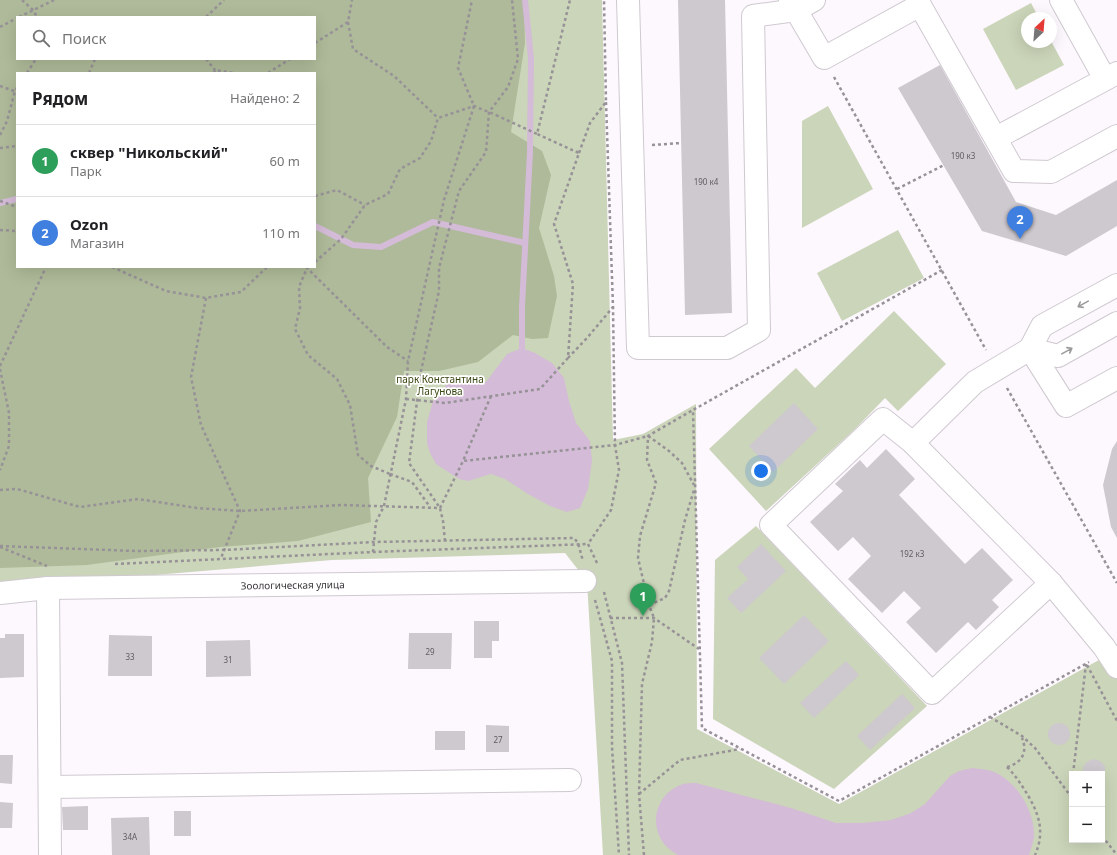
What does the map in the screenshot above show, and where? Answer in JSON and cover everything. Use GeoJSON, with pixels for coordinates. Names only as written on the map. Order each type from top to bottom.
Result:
{"type":"FeatureCollection","features":[{"type":"Feature","properties":{"kind":"street"},"geometry":{"type":"LineString","coordinates":[[628,0],[638,348],[727,348],[759,330],[753,16],[800,3],[824,58],[918,2],[1014,171],[1051,172],[1117,136]]}},
{"type":"Feature","properties":{"kind":"street"},"geometry":{"type":"LineString","coordinates":[[996,138],[1111,76],[1061,0]]}},
{"type":"Feature","properties":{"kind":"street"},"geometry":{"type":"LineString","coordinates":[[912,443],[975,382],[1030,350],[1042,326],[1117,285]]}},
{"type":"Feature","properties":{"kind":"street"},"geometry":{"type":"LineString","coordinates":[[1030,350],[1058,356],[1117,323]]}},
{"type":"Feature","properties":{"kind":"street"},"geometry":{"type":"LineString","coordinates":[[1030,350],[1066,406],[1117,378]]}},
{"type":"Feature","properties":{"kind":"street"},"geometry":{"type":"LineString","coordinates":[[1052,583],[932,693],[771,525],[882,419],[912,443],[1052,583],[1104,647],[1117,667]]}},
{"type":"Feature","properties":{"kind":"street"},"geometry":{"type":"LineString","coordinates":[[50,855],[51,578]]}},
{"type":"Feature","properties":{"kind":"street","name":"Зоологическая улица"},"geometry":{"type":"LineString","coordinates":[[0,593],[51,578],[593,579]]}},
{"type":"Feature","properties":{"kind":"street"},"geometry":{"type":"LineString","coordinates":[[50,787],[570,780]]}},
{"type":"Feature","properties":{"kind":"path"},"geometry":{"type":"LineString","coordinates":[[22,0],[33,10],[36,16]]}},
{"type":"Feature","properties":{"kind":"path"},"geometry":{"type":"LineString","coordinates":[[22,16],[54,0]]}},
{"type":"Feature","properties":{"kind":"path"},"geometry":{"type":"LineString","coordinates":[[207,16],[224,0]]}},
{"type":"Feature","properties":{"kind":"path"},"geometry":{"type":"LineString","coordinates":[[352,0],[348,22],[353,48],[394,76],[438,118]]}},
{"type":"Feature","properties":{"kind":"path"},"geometry":{"type":"LineString","coordinates":[[373,552],[376,522],[384,506],[406,399],[408,361],[444,200],[474,106],[458,68],[472,0]]}},
{"type":"Feature","properties":{"kind":"path"},"geometry":{"type":"LineString","coordinates":[[445,542],[443,520],[440,508],[409,463],[421,371],[439,291],[439,268],[459,191],[486,152],[489,112],[508,87],[518,59],[512,0]]}},
{"type":"Feature","properties":{"kind":"path"},"geometry":{"type":"LineString","coordinates":[[537,134],[570,0]]}},
{"type":"Feature","properties":{"kind":"path"},"geometry":{"type":"LineString","coordinates":[[588,544],[611,510],[619,470],[616,445],[604,0]]}},
{"type":"Feature","properties":{"kind":"path"},"geometry":{"type":"LineString","coordinates":[[0,27],[16,19]]}},
{"type":"Feature","properties":{"kind":"path"},"geometry":{"type":"LineString","coordinates":[[316,42],[348,22]]}},
{"type":"Feature","properties":{"kind":"path"},"geometry":{"type":"LineString","coordinates":[[824,58],[1117,583]]}},
{"type":"Feature","properties":{"kind":"path"},"geometry":{"type":"LineString","coordinates":[[28,72],[35,60]]}},
{"type":"Feature","properties":{"kind":"path"},"geometry":{"type":"LineString","coordinates":[[89,72],[95,60]]}},
{"type":"Feature","properties":{"kind":"path"},"geometry":{"type":"LineString","coordinates":[[207,60],[214,72]]}},
{"type":"Feature","properties":{"kind":"path"},"geometry":{"type":"LineString","coordinates":[[270,72],[288,60]]}},
{"type":"Feature","properties":{"kind":"path"},"geometry":{"type":"LineString","coordinates":[[0,86],[16,92],[8,121],[0,134]]}},
{"type":"Feature","properties":{"kind":"path"},"geometry":{"type":"LineString","coordinates":[[568,358],[573,284],[554,224],[590,123],[606,102]]}},
{"type":"Feature","properties":{"kind":"path"},"geometry":{"type":"LineString","coordinates":[[438,118],[474,106],[579,153]]}},
{"type":"Feature","properties":{"kind":"path"},"geometry":{"type":"LineString","coordinates":[[316,261],[342,239],[365,205],[388,194],[400,170],[420,158],[431,142],[438,118]]}},
{"type":"Feature","properties":{"kind":"path"},"geometry":{"type":"LineString","coordinates":[[632,145],[681,143]]}},
{"type":"Feature","properties":{"kind":"path"},"geometry":{"type":"LineString","coordinates":[[0,148],[16,146]]}},
{"type":"Feature","properties":{"kind":"path"},"geometry":{"type":"LineString","coordinates":[[897,190],[944,165]]}},
{"type":"Feature","properties":{"kind":"path"},"geometry":{"type":"LineString","coordinates":[[316,196],[338,190],[365,205]]}},
{"type":"Feature","properties":{"kind":"path"},"geometry":{"type":"LineString","coordinates":[[0,201],[16,207]]}},
{"type":"Feature","properties":{"kind":"path"},"geometry":{"type":"LineString","coordinates":[[0,230],[16,230]]}},
{"type":"Feature","properties":{"kind":"path"},"geometry":{"type":"LineString","coordinates":[[0,366],[46,268]]}},
{"type":"Feature","properties":{"kind":"path"},"geometry":{"type":"LineString","coordinates":[[114,268],[166,291],[206,298],[241,292],[266,268]]}},
{"type":"Feature","properties":{"kind":"path"},"geometry":{"type":"LineString","coordinates":[[307,268],[299,287],[300,308],[295,329],[308,355],[337,379],[350,405],[358,455],[371,466],[412,482],[430,508]]}},
{"type":"Feature","properties":{"kind":"path"},"geometry":{"type":"LineString","coordinates":[[308,268],[387,347],[408,361]]}},
{"type":"Feature","properties":{"kind":"path"},"geometry":{"type":"LineString","coordinates":[[206,298],[191,377],[202,425],[240,511],[221,559]]}},
{"type":"Feature","properties":{"kind":"path"},"geometry":{"type":"LineString","coordinates":[[406,399],[445,403],[540,389],[613,307]]}},
{"type":"Feature","properties":{"kind":"path"},"geometry":{"type":"LineString","coordinates":[[0,369],[9,413],[9,440],[0,470]]}},
{"type":"Feature","properties":{"kind":"path"},"geometry":{"type":"LineString","coordinates":[[440,508],[463,461],[491,396]]}},
{"type":"Feature","properties":{"kind":"path"},"geometry":{"type":"LineString","coordinates":[[463,461],[616,445],[648,436],[693,410]]}},
{"type":"Feature","properties":{"kind":"path"},"geometry":{"type":"LineString","coordinates":[[644,855],[639,794],[642,684],[652,642],[654,618],[649,605],[638,558],[640,536],[656,483],[647,460],[648,436]]}},
{"type":"Feature","properties":{"kind":"path"},"geometry":{"type":"LineString","coordinates":[[648,436],[669,451],[682,463],[695,487],[685,520],[669,591],[665,598],[649,605]]}},
{"type":"Feature","properties":{"kind":"path"},"geometry":{"type":"LineString","coordinates":[[0,490],[18,489],[80,507],[138,500],[197,508],[240,511],[341,505],[440,508]]}},
{"type":"Feature","properties":{"kind":"path"},"geometry":{"type":"LineString","coordinates":[[0,546],[136,551],[224,550],[374,542],[445,542],[574,538],[578,543],[610,618],[622,663],[629,855]]}},
{"type":"Feature","properties":{"kind":"path"},"geometry":{"type":"LineString","coordinates":[[108,564],[578,543],[588,544]]}},
{"type":"Feature","properties":{"kind":"path"},"geometry":{"type":"LineString","coordinates":[[588,544],[596,560],[593,579],[612,661],[612,747],[618,855]]}},
{"type":"Feature","properties":{"kind":"path"},"geometry":{"type":"LineString","coordinates":[[0,546],[51,578]]}},
{"type":"Feature","properties":{"kind":"path"},"geometry":{"type":"LineString","coordinates":[[610,618],[654,618],[700,649]]}},
{"type":"Feature","properties":{"kind":"path"},"geometry":{"type":"LineString","coordinates":[[1073,771],[1086,664],[1117,721]]}},
{"type":"Feature","properties":{"kind":"path"},"geometry":{"type":"LineString","coordinates":[[989,717],[1022,736],[1035,748],[1069,794]]}},
{"type":"Feature","properties":{"kind":"path"},"geometry":{"type":"LineString","coordinates":[[1022,736],[1025,748],[1022,758],[1013,766],[1007,767],[1015,775],[1034,804],[1038,816],[1040,834],[1038,850],[1035,855]]}},
{"type":"Feature","properties":{"kind":"path"},"geometry":{"type":"LineString","coordinates":[[639,794],[680,760],[740,749]]}},
{"type":"Feature","properties":{"kind":"path"},"geometry":{"type":"LineString","coordinates":[[1105,840],[1117,855]]}},
{"type":"Feature","properties":{"kind":"green space","name":"парк Константина Лагунова"},"geometry":{"type":"Polygon","coordinates":[[[0,0],[602,0],[613,440],[643,434],[696,404],[697,729],[839,804],[1117,650],[1117,855],[603,855],[587,581],[565,553],[332,560],[0,588],[0,0]]]}},
{"type":"Feature","properties":{"kind":"green space","name":"парк Константина Лагунова"},"geometry":{"type":"Polygon","coordinates":[[[0,0],[524,0],[525,43],[511,132],[542,151],[551,175],[539,228],[554,276],[557,296],[548,338],[532,339],[513,335],[478,362],[439,371],[404,371],[397,417],[368,478],[371,522],[298,541],[220,547],[87,565],[0,568],[0,0]]]}},
{"type":"Feature","properties":{"kind":"green space"},"geometry":{"type":"Polygon","coordinates":[[[1031,3],[1036,12],[1021,12],[1021,48],[1055,48],[1064,65],[1016,90],[983,29],[1031,3]]]}},
{"type":"Feature","properties":{"kind":"green space"},"geometry":{"type":"Polygon","coordinates":[[[828,106],[873,189],[802,228],[802,121],[828,106]]]}},
{"type":"Feature","properties":{"kind":"green space"},"geometry":{"type":"Polygon","coordinates":[[[898,230],[924,278],[842,321],[817,273],[898,230]]]}},
{"type":"Feature","properties":{"kind":"green space"},"geometry":{"type":"Polygon","coordinates":[[[894,311],[946,364],[898,411],[885,398],[854,430],[766,511],[709,449],[796,368],[815,388],[894,311]]]}},
{"type":"Feature","properties":{"kind":"green space"},"geometry":{"type":"Polygon","coordinates":[[[756,526],[927,706],[834,789],[713,719],[715,560],[756,526]]]}},
{"type":"Feature","properties":{"kind":"shaded area"},"geometry":{"type":"Polygon","coordinates":[[[522,348],[535,353],[552,363],[564,378],[576,423],[590,441],[592,461],[588,489],[580,508],[567,512],[550,506],[505,479],[491,474],[468,481],[459,479],[436,464],[430,453],[427,443],[427,422],[433,401],[453,377],[465,376],[475,383],[486,382],[507,354],[522,348]]]}},
{"type":"Feature","properties":{"kind":"shaded area"},"geometry":{"type":"Polygon","coordinates":[[[972,768],[989,770],[1002,776],[1010,782],[1022,797],[1031,815],[1033,825],[1034,839],[1029,855],[678,855],[668,848],[661,839],[657,828],[656,818],[658,807],[664,797],[672,790],[683,784],[696,783],[791,808],[836,823],[863,823],[891,820],[911,813],[925,804],[950,776],[959,771],[972,768]]]}},
{"type":"Feature","properties":{"kind":"building"},"geometry":{"type":"Polygon","coordinates":[[[678,0],[725,0],[732,313],[685,315],[678,0]]]}},
{"type":"Feature","properties":{"kind":"building"},"geometry":{"type":"Polygon","coordinates":[[[940,65],[1016,202],[1056,215],[1117,180],[1117,226],[1066,256],[982,231],[898,88],[940,65]]]}},
{"type":"Feature","properties":{"kind":"building"},"geometry":{"type":"Polygon","coordinates":[[[794,403],[818,429],[773,472],[749,446],[794,403]]]}},
{"type":"Feature","properties":{"kind":"building"},"geometry":{"type":"Polygon","coordinates":[[[1117,441],[1117,538],[1111,527],[1103,485],[1112,449],[1117,441]]]}},
{"type":"Feature","properties":{"kind":"building"},"geometry":{"type":"Polygon","coordinates":[[[886,449],[915,479],[899,495],[965,564],[982,548],[1013,580],[992,600],[999,607],[976,630],[968,622],[936,653],[906,622],[921,608],[904,591],[882,613],[848,579],[871,556],[853,537],[838,551],[810,522],[843,491],[835,484],[860,460],[867,468],[886,449]]]}},
{"type":"Feature","properties":{"kind":"building"},"geometry":{"type":"Polygon","coordinates":[[[761,544],[786,571],[741,613],[727,598],[748,579],[737,567],[761,544]]]}},
{"type":"Feature","properties":{"kind":"building"},"geometry":{"type":"Polygon","coordinates":[[[804,615],[829,641],[784,684],[759,658],[804,615]]]}},
{"type":"Feature","properties":{"kind":"building"},"geometry":{"type":"Polygon","coordinates":[[[474,621],[499,621],[499,641],[492,641],[492,658],[474,658],[474,621]]]}},
{"type":"Feature","properties":{"kind":"building"},"geometry":{"type":"Polygon","coordinates":[[[409,633],[452,633],[451,669],[408,669],[409,633]]]}},
{"type":"Feature","properties":{"kind":"building"},"geometry":{"type":"Polygon","coordinates":[[[5,634],[24,634],[24,677],[0,678],[0,638],[5,638],[5,634]]]}},
{"type":"Feature","properties":{"kind":"building"},"geometry":{"type":"Polygon","coordinates":[[[109,635],[152,636],[152,676],[108,676],[109,635]]]}},
{"type":"Feature","properties":{"kind":"building"},"geometry":{"type":"Polygon","coordinates":[[[250,640],[251,676],[206,677],[206,641],[250,640]]]}},
{"type":"Feature","properties":{"kind":"building"},"geometry":{"type":"Polygon","coordinates":[[[846,661],[859,675],[814,718],[800,703],[846,661]]]}},
{"type":"Feature","properties":{"kind":"building"},"geometry":{"type":"Polygon","coordinates":[[[902,694],[915,708],[870,750],[857,736],[902,694]]]}},
{"type":"Feature","properties":{"kind":"building"},"geometry":{"type":"Polygon","coordinates":[[[1059,723],[1067,726],[1070,734],[1067,742],[1059,745],[1051,742],[1048,734],[1051,726],[1059,723]]]}},
{"type":"Feature","properties":{"kind":"building"},"geometry":{"type":"Polygon","coordinates":[[[486,725],[509,726],[509,752],[486,752],[486,725]]]}},
{"type":"Feature","properties":{"kind":"building"},"geometry":{"type":"Polygon","coordinates":[[[435,731],[465,731],[465,750],[435,750],[435,731]]]}},
{"type":"Feature","properties":{"kind":"building"},"geometry":{"type":"Polygon","coordinates":[[[0,755],[13,755],[12,784],[0,783],[0,755]]]}},
{"type":"Feature","properties":{"kind":"building"},"geometry":{"type":"Polygon","coordinates":[[[1093,759],[1100,761],[1105,766],[1105,771],[1084,771],[1084,765],[1093,759]]]}},
{"type":"Feature","properties":{"kind":"building"},"geometry":{"type":"Polygon","coordinates":[[[0,802],[13,803],[12,828],[0,828],[0,802]]]}},
{"type":"Feature","properties":{"kind":"building"},"geometry":{"type":"Polygon","coordinates":[[[88,806],[88,830],[63,830],[62,807],[88,806]]]}},
{"type":"Feature","properties":{"kind":"building"},"geometry":{"type":"Polygon","coordinates":[[[174,811],[191,811],[191,836],[174,836],[174,811]]]}},
{"type":"Feature","properties":{"kind":"building"},"geometry":{"type":"Polygon","coordinates":[[[149,817],[150,855],[112,855],[111,818],[149,817]]]}},
{"type":"Feature","properties":{"kind":"waterway"},"geometry":{"type":"LineString","coordinates":[[522,348],[522,307],[530,152],[531,58],[525,0]]}},
{"type":"Feature","properties":{"kind":"waterway"},"geometry":{"type":"LineString","coordinates":[[0,203],[16,199]]}},
{"type":"Feature","properties":{"kind":"waterway"},"geometry":{"type":"LineString","coordinates":[[316,226],[353,245],[381,247],[433,222],[525,243]]}},
{"type":"Feature","properties":{"kind":"place","name":"Ozon"},"geometry":{"type":"Point","coordinates":[1020,239]}},
{"type":"Feature","properties":{"kind":"place","name":"сквер \"Никольский\""},"geometry":{"type":"Point","coordinates":[643,616]}}]}
